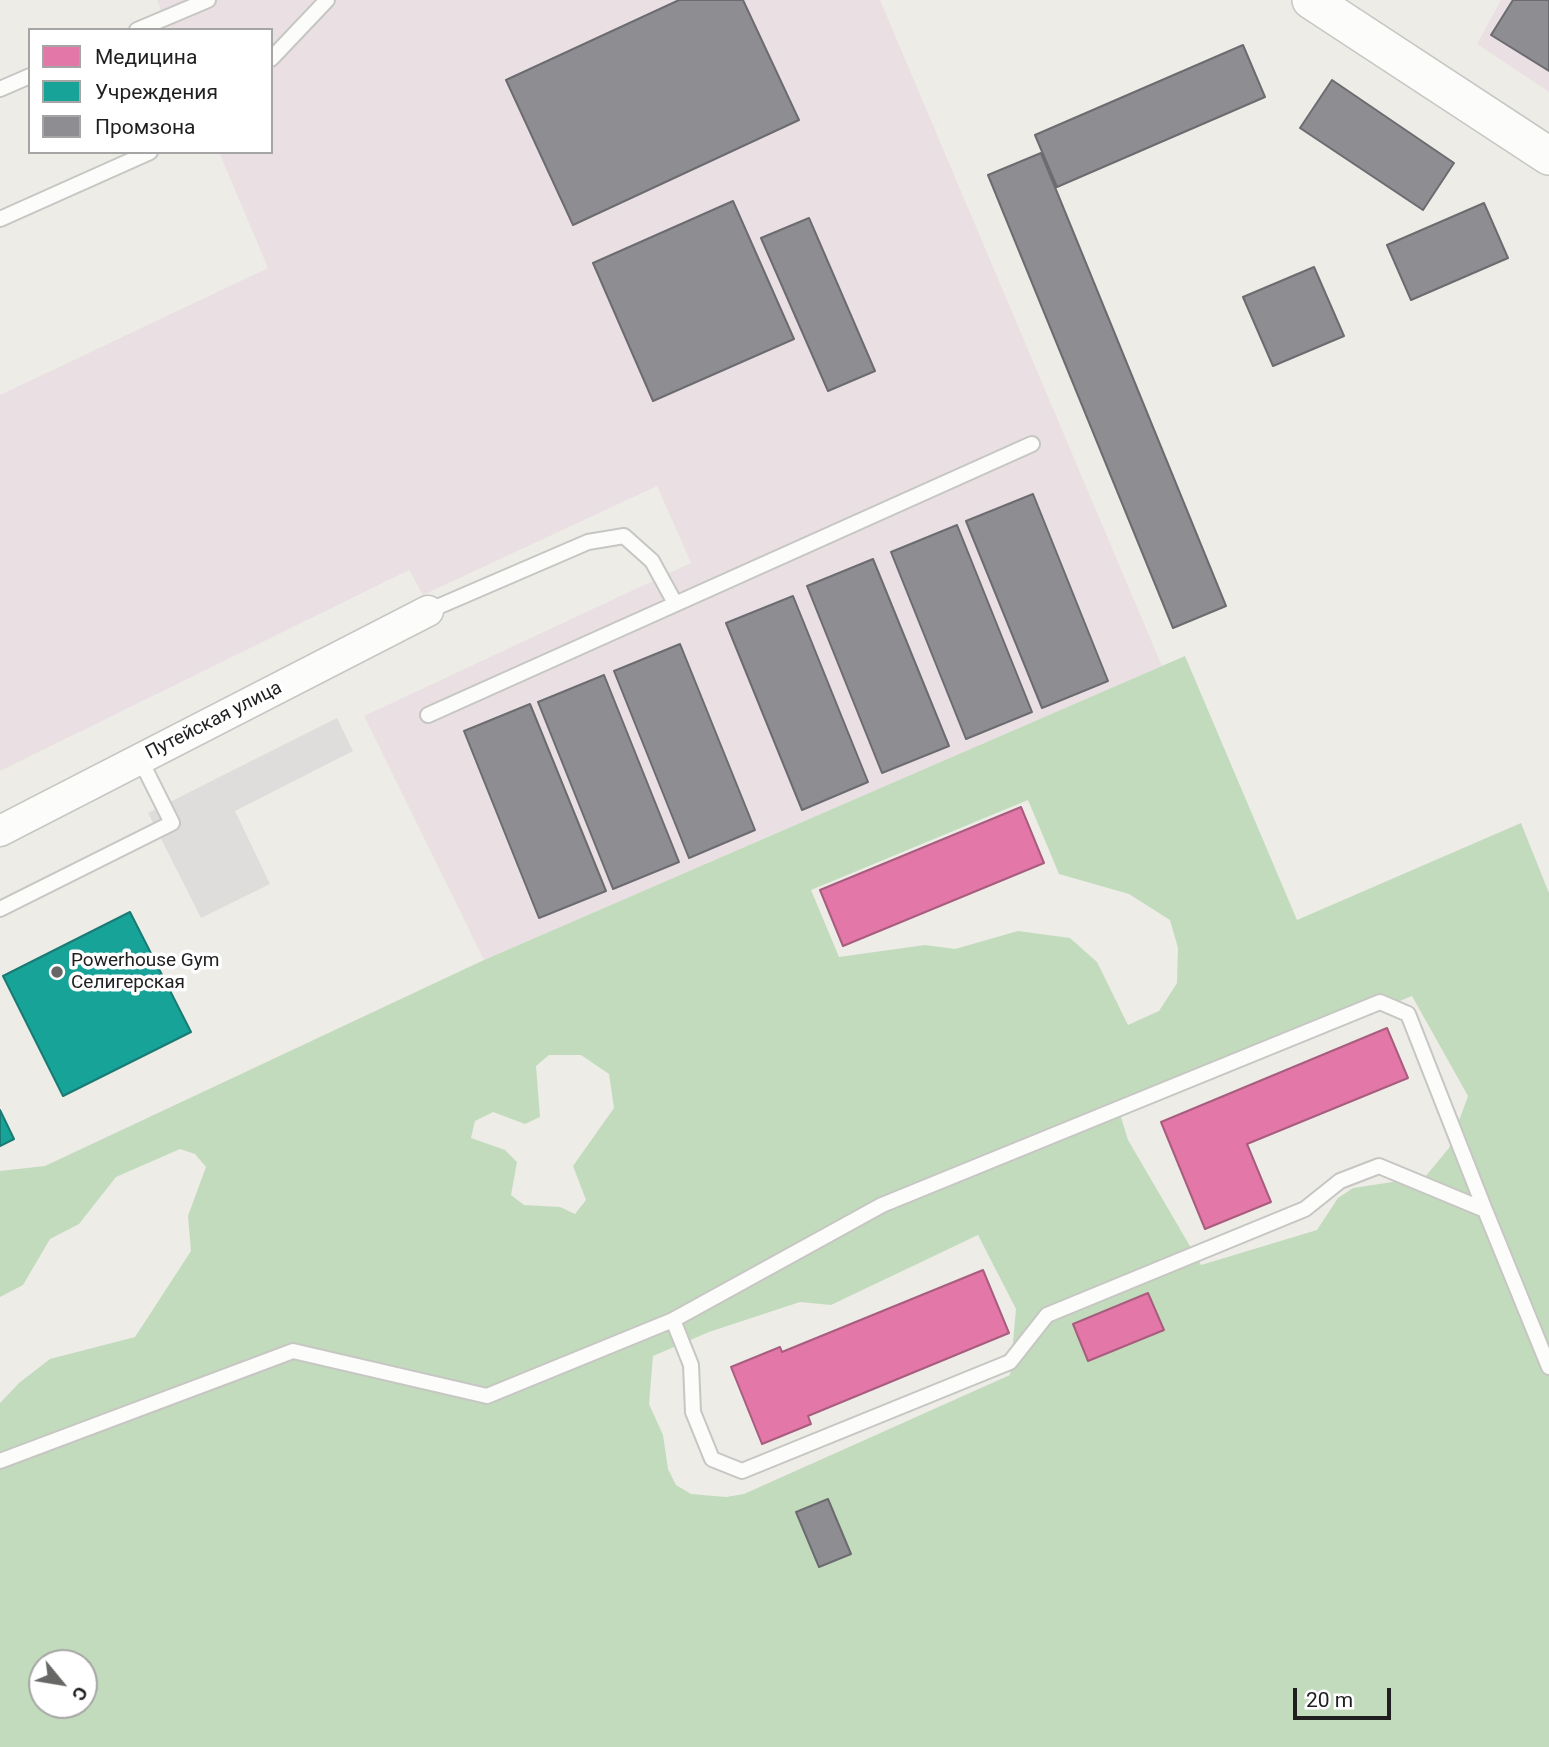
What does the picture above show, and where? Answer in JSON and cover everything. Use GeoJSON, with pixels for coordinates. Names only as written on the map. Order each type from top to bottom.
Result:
{"type":"FeatureCollection","features":[{"type":"Feature","properties":{"kind":"street"},"geometry":{"type":"LineString","coordinates":[[1311,0],[1549,156]]}},
{"type":"Feature","properties":{"kind":"street","name":"Путейская улица"},"geometry":{"type":"LineString","coordinates":[[0,831],[428,611]]}},
{"type":"Feature","properties":{"kind":"lane"},"geometry":{"type":"LineString","coordinates":[[142,28],[208,0]]}},
{"type":"Feature","properties":{"kind":"lane"},"geometry":{"type":"LineString","coordinates":[[273,57],[327,0]]}},
{"type":"Feature","properties":{"kind":"lane"},"geometry":{"type":"LineString","coordinates":[[0,89],[28,77]]}},
{"type":"Feature","properties":{"kind":"lane"},"geometry":{"type":"LineString","coordinates":[[0,219],[146,154]]}},
{"type":"Feature","properties":{"kind":"lane"},"geometry":{"type":"LineString","coordinates":[[428,715],[1032,444]]}},
{"type":"Feature","properties":{"kind":"lane"},"geometry":{"type":"LineString","coordinates":[[428,611],[588,542],[624,536],[653,561],[675,603]]}},
{"type":"Feature","properties":{"kind":"lane"},"geometry":{"type":"LineString","coordinates":[[0,909],[172,822],[140,759]]}},
{"type":"Feature","properties":{"kind":"lane"},"geometry":{"type":"LineString","coordinates":[[0,1461],[293,1351],[486,1396],[673,1320],[882,1205],[1380,1002],[1408,1014],[1549,1367]]}},
{"type":"Feature","properties":{"kind":"lane"},"geometry":{"type":"LineString","coordinates":[[673,1320],[691,1365],[693,1412],[712,1459],[742,1471],[1010,1362],[1047,1315],[1306,1209],[1340,1181],[1379,1166],[1485,1210]]}},
{"type":"Feature","properties":{"kind":"shaded area"},"geometry":{"type":"Polygon","coordinates":[[[157,0],[880,0],[1162,666],[484,960],[364,716],[691,563],[657,486],[423,595],[409,570],[0,771],[0,395],[268,268],[220,154],[273,154],[273,28],[167,28],[157,0]]]}},
{"type":"Feature","properties":{"kind":"shaded area"},"geometry":{"type":"Polygon","coordinates":[[[1501,0],[1549,0],[1549,92],[1477,44],[1501,0]]]}},
{"type":"Feature","properties":{"kind":"shaded area"},"geometry":{"type":"Polygon","coordinates":[[[337,718],[353,751],[235,811],[270,884],[201,918],[148,813],[337,718]]]}},
{"type":"Feature","properties":{"kind":"green space"},"geometry":{"type":"Polygon","coordinates":[[[1185,656],[1297,920],[1521,823],[1549,893],[1549,1747],[0,1747],[0,1403],[19,1383],[50,1359],[135,1337],[191,1251],[188,1216],[206,1167],[195,1154],[180,1149],[116,1177],[79,1224],[50,1239],[23,1285],[0,1297],[0,1171],[45,1166],[484,960],[1185,656]],[[1028,800],[811,890],[839,957],[925,945],[955,949],[1018,931],[1070,938],[1097,962],[1128,1025],[1159,1011],[1177,983],[1178,948],[1170,920],[1129,894],[1059,874],[1028,800]],[[1412,996],[1120,1114],[1128,1140],[1201,1265],[1317,1230],[1338,1198],[1353,1188],[1425,1177],[1449,1148],[1468,1096],[1412,996]],[[549,1055],[536,1066],[540,1117],[525,1124],[493,1112],[475,1121],[471,1138],[505,1150],[517,1162],[511,1195],[524,1205],[560,1207],[575,1214],[586,1200],[573,1166],[614,1108],[609,1074],[581,1055],[549,1055]],[[978,1235],[831,1305],[800,1302],[709,1332],[653,1356],[649,1404],[663,1435],[668,1469],[676,1485],[691,1494],[726,1497],[744,1494],[1010,1375],[1016,1309],[978,1235]],[[1148,1293],[1073,1324],[1163,1330],[1148,1293]],[[828,1499],[797,1512],[820,1567],[851,1554],[828,1499]]]}},
{"type":"Feature","properties":{"kind":"building: Медицина"},"geometry":{"type":"Polygon","coordinates":[[[1021,807],[1044,863],[843,946],[820,890],[1021,807]]]}},
{"type":"Feature","properties":{"kind":"building: Медицина"},"geometry":{"type":"Polygon","coordinates":[[[1387,1028],[1408,1078],[1247,1144],[1271,1202],[1205,1229],[1161,1122],[1387,1028]]]}},
{"type":"Feature","properties":{"kind":"building: Медицина"},"geometry":{"type":"Polygon","coordinates":[[[983,1270],[1009,1333],[808,1416],[811,1424],[762,1444],[731,1367],[780,1347],[782,1352],[983,1270]]]}},
{"type":"Feature","properties":{"kind":"building: Медицина"},"geometry":{"type":"Polygon","coordinates":[[[1148,1293],[1164,1330],[1088,1361],[1073,1324],[1148,1293]]]}},
{"type":"Feature","properties":{"kind":"building: Учреждения"},"geometry":{"type":"Polygon","coordinates":[[[130,912],[191,1032],[63,1096],[3,976],[130,912]]]}},
{"type":"Feature","properties":{"kind":"building: Учреждения"},"geometry":{"type":"Polygon","coordinates":[[[0,1110],[14,1139],[0,1146],[0,1110]]]}},
{"type":"Feature","properties":{"kind":"building: Промзона"},"geometry":{"type":"Polygon","coordinates":[[[679,0],[743,0],[799,120],[573,225],[506,80],[679,0]]]}},
{"type":"Feature","properties":{"kind":"building: Промзона"},"geometry":{"type":"Polygon","coordinates":[[[1513,0],[1549,0],[1549,71],[1491,35],[1513,0]]]}},
{"type":"Feature","properties":{"kind":"building: Промзона"},"geometry":{"type":"Polygon","coordinates":[[[1243,45],[1265,97],[1057,187],[1035,135],[1243,45]]]}},
{"type":"Feature","properties":{"kind":"building: Промзона"},"geometry":{"type":"Polygon","coordinates":[[[1332,80],[1454,163],[1423,210],[1300,128],[1332,80]]]}},
{"type":"Feature","properties":{"kind":"building: Промзона"},"geometry":{"type":"Polygon","coordinates":[[[1041,153],[1226,606],[1173,628],[988,175],[1041,153]]]}},
{"type":"Feature","properties":{"kind":"building: Промзона"},"geometry":{"type":"Polygon","coordinates":[[[733,201],[794,339],[653,401],[593,263],[733,201]]]}},
{"type":"Feature","properties":{"kind":"building: Промзона"},"geometry":{"type":"Polygon","coordinates":[[[1484,203],[1508,258],[1411,300],[1387,245],[1484,203]]]}},
{"type":"Feature","properties":{"kind":"building: Промзона"},"geometry":{"type":"Polygon","coordinates":[[[809,218],[875,371],[828,391],[761,238],[809,218]]]}},
{"type":"Feature","properties":{"kind":"building: Промзона"},"geometry":{"type":"Polygon","coordinates":[[[1314,267],[1344,336],[1273,366],[1243,297],[1314,267]]]}},
{"type":"Feature","properties":{"kind":"building: Промзона"},"geometry":{"type":"Polygon","coordinates":[[[1033,494],[1108,681],[1042,708],[966,521],[1033,494]]]}},
{"type":"Feature","properties":{"kind":"building: Промзона"},"geometry":{"type":"Polygon","coordinates":[[[957,525],[1032,712],[966,739],[891,552],[957,525]]]}},
{"type":"Feature","properties":{"kind":"building: Промзона"},"geometry":{"type":"Polygon","coordinates":[[[873,559],[949,746],[882,773],[807,586],[873,559]]]}},
{"type":"Feature","properties":{"kind":"building: Промзона"},"geometry":{"type":"Polygon","coordinates":[[[793,596],[868,782],[802,810],[726,623],[793,596]]]}},
{"type":"Feature","properties":{"kind":"building: Промзона"},"geometry":{"type":"Polygon","coordinates":[[[680,644],[755,830],[689,858],[614,671],[680,644]]]}},
{"type":"Feature","properties":{"kind":"building: Промзона"},"geometry":{"type":"Polygon","coordinates":[[[604,675],[679,862],[613,889],[538,702],[604,675]]]}},
{"type":"Feature","properties":{"kind":"building: Промзона"},"geometry":{"type":"Polygon","coordinates":[[[530,704],[606,891],[539,918],[464,731],[530,704]]]}},
{"type":"Feature","properties":{"kind":"building: Промзона"},"geometry":{"type":"Polygon","coordinates":[[[828,1499],[851,1554],[819,1567],[796,1512],[828,1499]]]}},
{"type":"Feature","properties":{"kind":"place","name":"Powerhouse Gym Селигерская"},"geometry":{"type":"Point","coordinates":[57,972]}}]}
